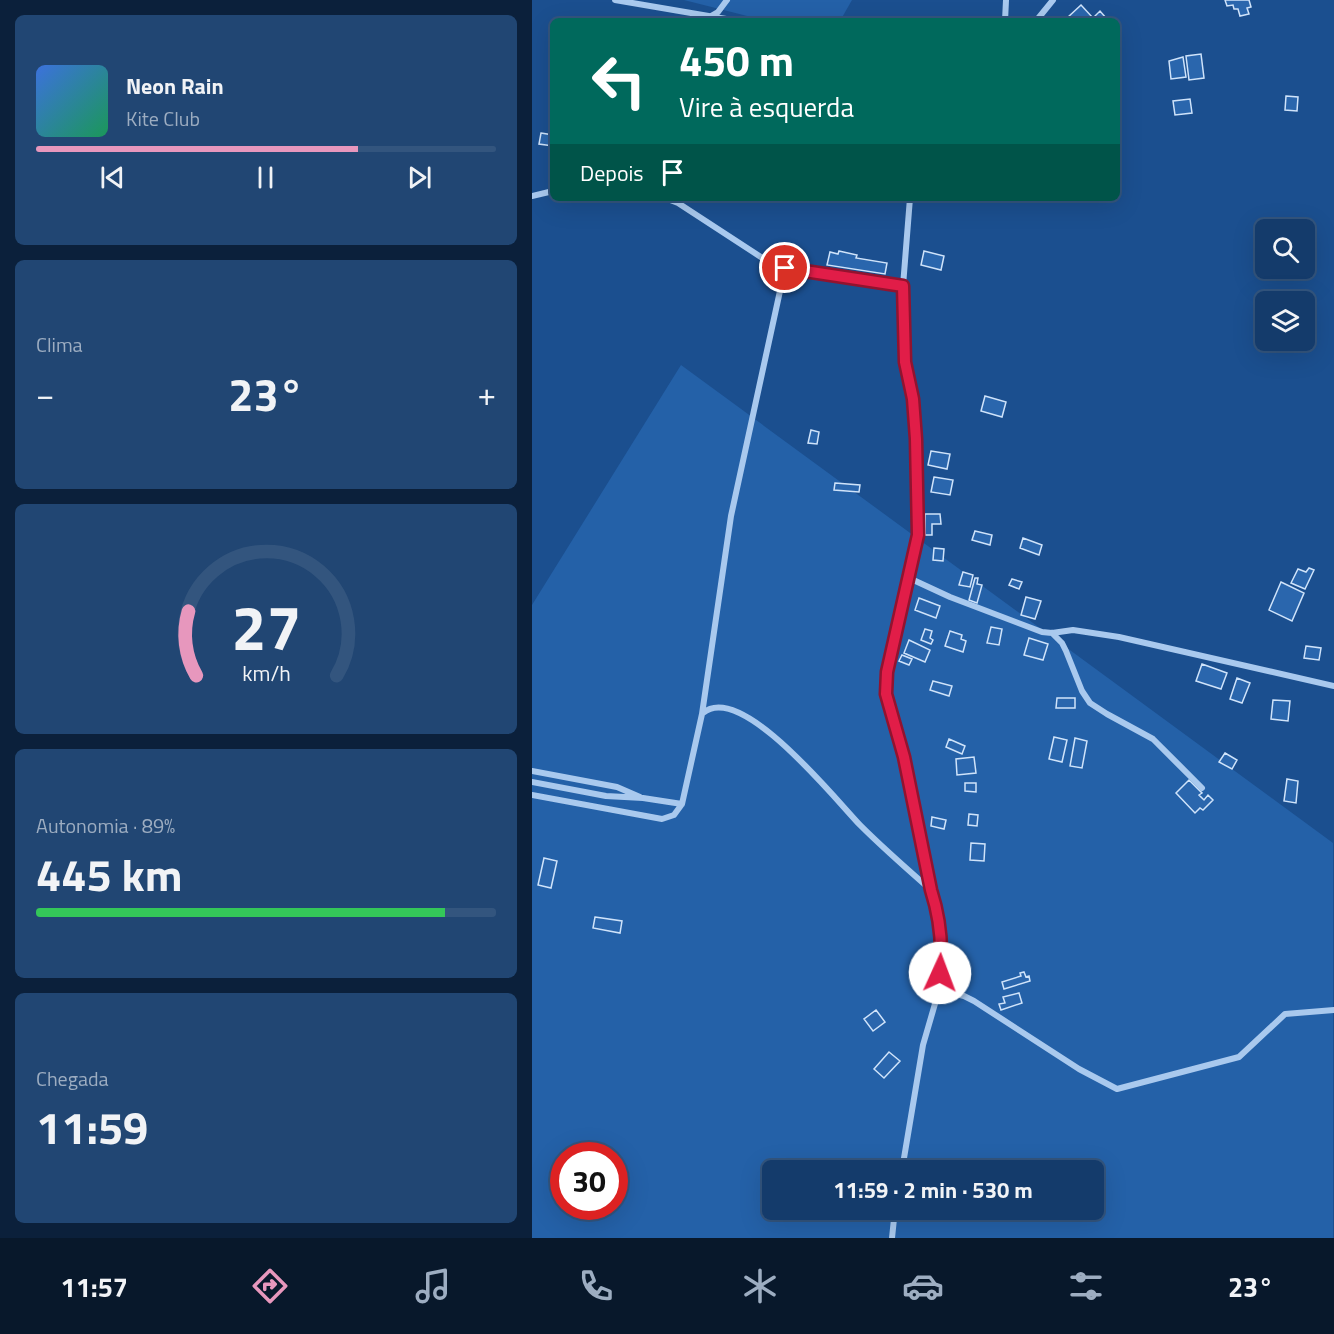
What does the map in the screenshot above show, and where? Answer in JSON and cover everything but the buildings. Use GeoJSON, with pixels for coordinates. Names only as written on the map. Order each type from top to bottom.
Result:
{"type":"FeatureCollection","features":[{"type":"Feature","properties":{"kind":"street"},"geometry":{"type":"LineString","coordinates":[[615,0],[722,18]]}},
{"type":"Feature","properties":{"kind":"street"},"geometry":{"type":"LineString","coordinates":[[711,16],[727,0]]}},
{"type":"Feature","properties":{"kind":"street"},"geometry":{"type":"LineString","coordinates":[[1005,18],[1006,0]]}},
{"type":"Feature","properties":{"kind":"street"},"geometry":{"type":"LineString","coordinates":[[1038,18],[1053,0]]}},
{"type":"Feature","properties":{"kind":"street"},"geometry":{"type":"LineString","coordinates":[[532,196],[550,192]]}},
{"type":"Feature","properties":{"kind":"street"},"geometry":{"type":"LineString","coordinates":[[673,201],[767,261],[785,268],[903,286]]}},
{"type":"Feature","properties":{"kind":"street"},"geometry":{"type":"LineString","coordinates":[[904,1160],[923,1045],[939,990],[942,956],[940,928],[904,757],[886,694],[887,672],[918,535],[919,518],[913,399],[905,362],[903,286],[910,201]]}},
{"type":"Feature","properties":{"kind":"street"},"geometry":{"type":"LineString","coordinates":[[532,795],[662,819],[674,815],[682,804],[702,714],[731,516],[785,268]]}},
{"type":"Feature","properties":{"kind":"street"},"geometry":{"type":"LineString","coordinates":[[909,578],[1011,622],[1042,632],[1073,630],[1119,637],[1333,686]]}},
{"type":"Feature","properties":{"kind":"street"},"geometry":{"type":"LineString","coordinates":[[1052,633],[1066,651],[1082,691],[1090,703],[1153,738],[1202,788]]}},
{"type":"Feature","properties":{"kind":"street"},"geometry":{"type":"LineString","coordinates":[[702,714],[715,707],[728,708],[766,730],[791,752],[880,844],[931,890]]}},
{"type":"Feature","properties":{"kind":"street"},"geometry":{"type":"LineString","coordinates":[[532,771],[617,787],[643,798]]}},
{"type":"Feature","properties":{"kind":"street"},"geometry":{"type":"LineString","coordinates":[[532,782],[606,796],[643,798],[682,804]]}},
{"type":"Feature","properties":{"kind":"street"},"geometry":{"type":"LineString","coordinates":[[939,990],[974,1001],[1079,1069],[1117,1089],[1239,1057],[1285,1014],[1333,1010]]}},
{"type":"Feature","properties":{"kind":"street"},"geometry":{"type":"LineString","coordinates":[[892,1238],[894,1220]]}},
{"type":"Feature","properties":{"kind":"shaded area"},"geometry":{"type":"Polygon","coordinates":[[[684,0],[852,0],[842,18],[755,18],[684,0]]]}},
{"type":"Feature","properties":{"kind":"shaded area"},"geometry":{"type":"Polygon","coordinates":[[[681,365],[1333,843],[1333,1238],[532,1238],[532,605],[681,365]]]}},
{"type":"Feature","properties":{"kind":"route"},"geometry":{"type":"LineString","coordinates":[[785,268],[903,286],[905,362],[913,399],[919,518],[916,550],[887,672],[886,694],[904,757],[931,890],[937,909],[942,956],[940,973]]}}]}
